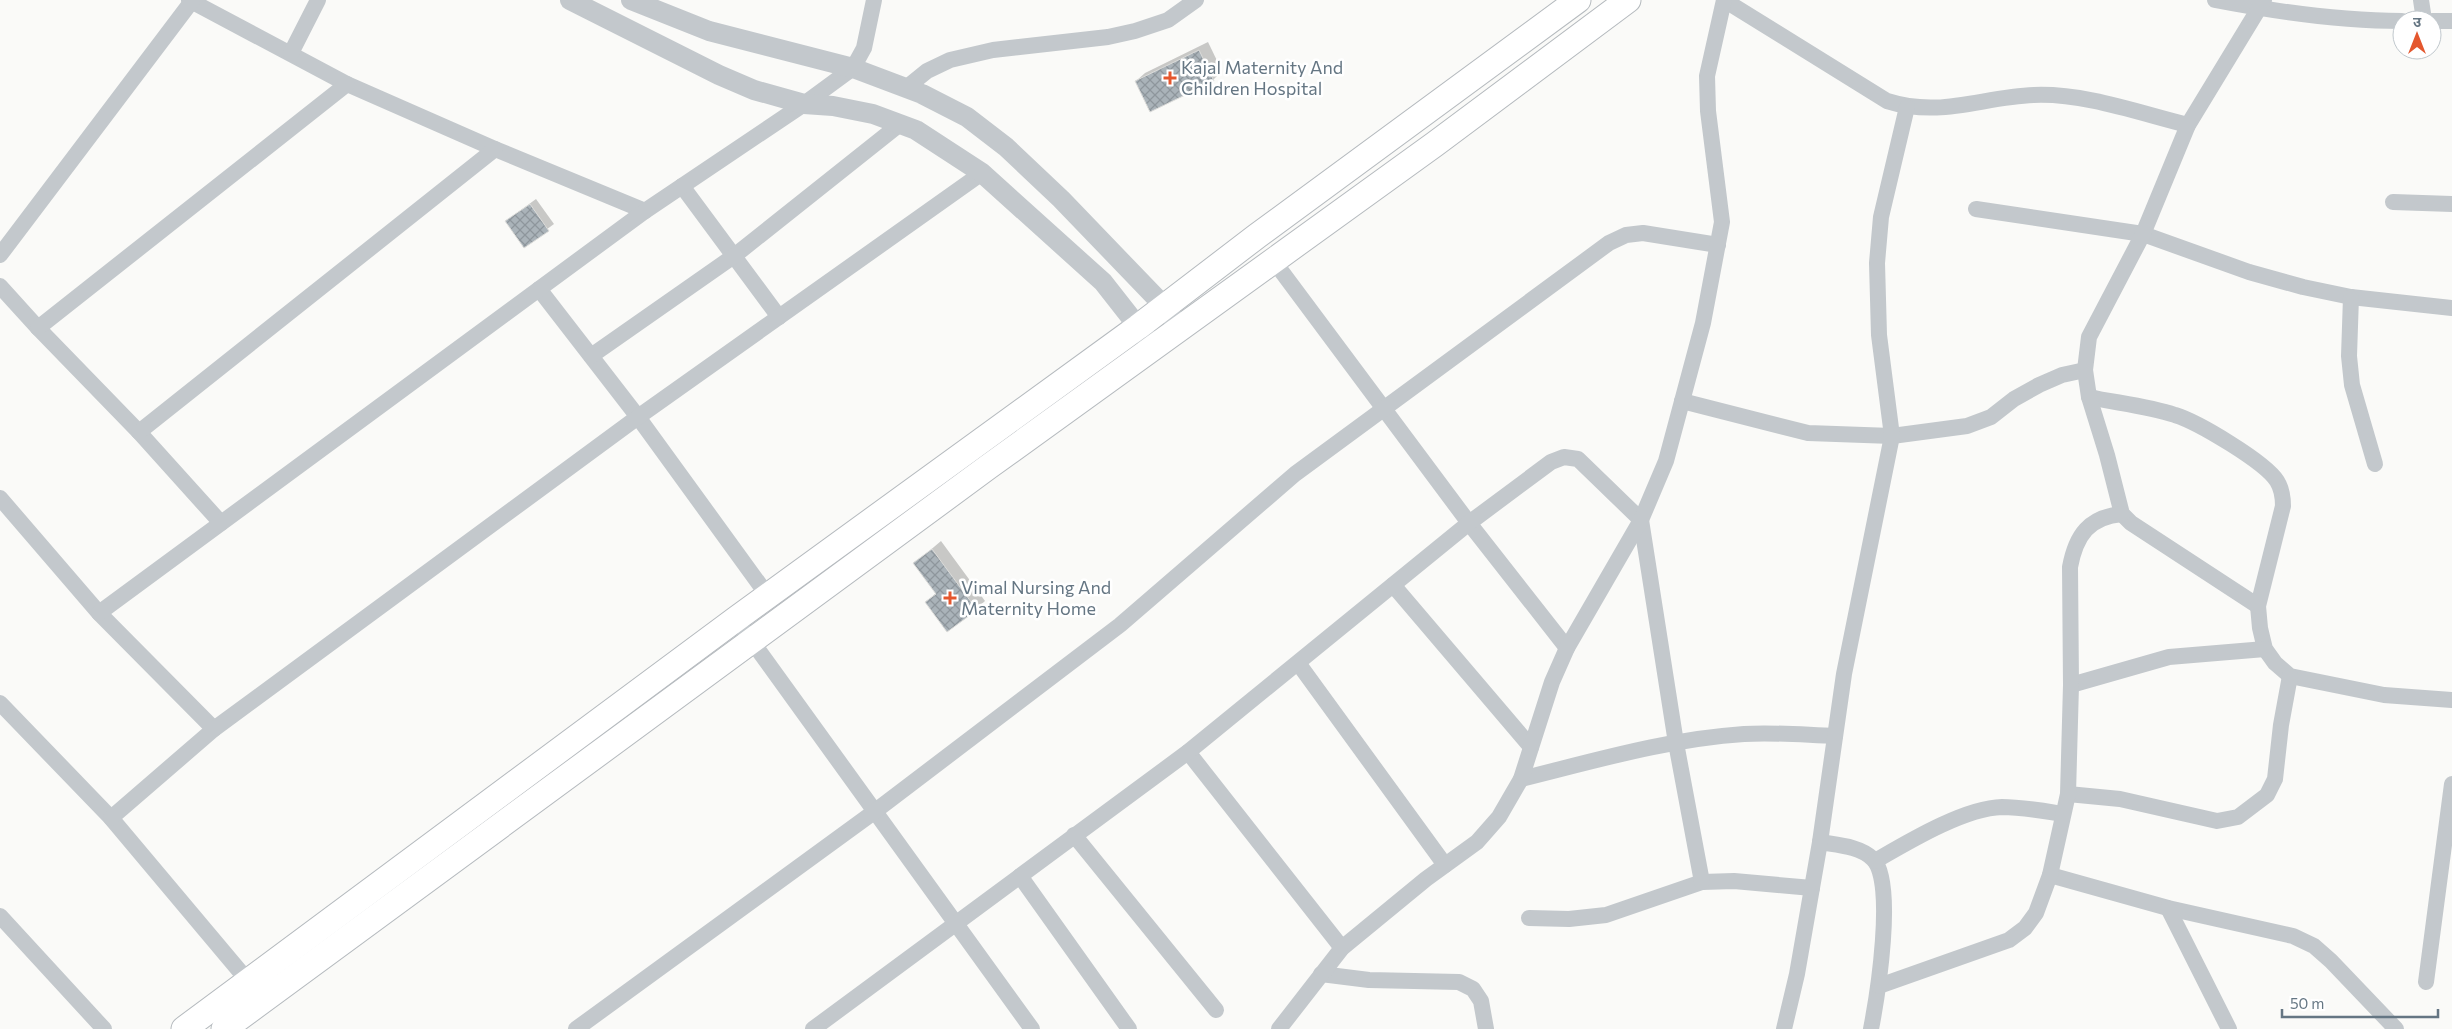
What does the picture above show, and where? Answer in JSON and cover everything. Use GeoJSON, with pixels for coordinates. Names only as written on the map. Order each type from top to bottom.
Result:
{"type":"FeatureCollection","features":[{"type":"Feature","properties":{"kind":"main road"},"geometry":{"type":"LineString","coordinates":[[184,1029],[736,619],[1138,327],[1578,0]]}},
{"type":"Feature","properties":{"kind":"main road"},"geometry":{"type":"LineString","coordinates":[[224,1029],[751,641],[1435,144],[1628,0]]}},
{"type":"Feature","properties":{"kind":"street"},"geometry":{"type":"LineString","coordinates":[[291,53],[318,0]]}},
{"type":"Feature","properties":{"kind":"street"},"geometry":{"type":"LineString","coordinates":[[570,0],[719,75],[754,90],[804,104],[833,106],[873,114],[916,130],[982,173],[1103,282],[1154,347]]}},
{"type":"Feature","properties":{"kind":"street"},"geometry":{"type":"LineString","coordinates":[[631,0],[709,31],[853,68],[922,94],[967,117],[1006,147],[1061,199],[1164,306],[1180,328]]}},
{"type":"Feature","properties":{"kind":"street"},"geometry":{"type":"LineString","coordinates":[[99,613],[646,211],[804,104],[853,68],[864,48],[874,0]]}},
{"type":"Feature","properties":{"kind":"street"},"geometry":{"type":"LineString","coordinates":[[906,88],[927,71],[950,60],[993,50],[1108,37],[1135,31],[1168,20],[1196,0]]}},
{"type":"Feature","properties":{"kind":"street"},"geometry":{"type":"LineString","coordinates":[[1279,1029],[1342,948],[1476,842],[1499,817],[1520,780],[1552,682],[1567,648],[1641,520],[1666,461],[1703,323],[1722,222],[1708,111],[1707,76],[1724,0],[1887,101],[1907,107],[1940,109],[2034,95],[2065,96],[2188,125]]}},
{"type":"Feature","properties":{"kind":"street"},"geometry":{"type":"LineString","coordinates":[[2215,0],[2262,4],[2353,20],[2392,22]]}},
{"type":"Feature","properties":{"kind":"street"},"geometry":{"type":"LineString","coordinates":[[0,255],[190,1],[347,84],[495,149],[646,211]]}},
{"type":"Feature","properties":{"kind":"street"},"geometry":{"type":"LineString","coordinates":[[2258,606],[2131,523],[2122,514],[2089,397],[2085,370],[2089,337],[2143,234],[2188,125],[2262,4]]}},
{"type":"Feature","properties":{"kind":"street"},"geometry":{"type":"LineString","coordinates":[[38,328],[347,84]]}},
{"type":"Feature","properties":{"kind":"street"},"geometry":{"type":"LineString","coordinates":[[1784,1029],[1797,974],[1820,842],[1844,674],[1892,436],[1878,335],[1877,262],[1881,217],[1907,107]]}},
{"type":"Feature","properties":{"kind":"street"},"geometry":{"type":"LineString","coordinates":[[591,356],[734,256],[900,124]]}},
{"type":"Feature","properties":{"kind":"street"},"geometry":{"type":"LineString","coordinates":[[139,432],[495,149]]}},
{"type":"Feature","properties":{"kind":"street"},"geometry":{"type":"LineString","coordinates":[[111,818],[214,729],[638,417],[982,173]]}},
{"type":"Feature","properties":{"kind":"street"},"geometry":{"type":"LineString","coordinates":[[682,186],[779,317]]}},
{"type":"Feature","properties":{"kind":"street"},"geometry":{"type":"LineString","coordinates":[[2393,202],[2452,204]]}},
{"type":"Feature","properties":{"kind":"street"},"geometry":{"type":"LineString","coordinates":[[1976,209],[2143,234],[2249,272],[2303,287],[2351,297],[2452,308]]}},
{"type":"Feature","properties":{"kind":"street"},"geometry":{"type":"LineString","coordinates":[[576,1029],[874,812],[1120,625],[1288,479],[1608,242],[1626,235],[1643,233],[1718,245]]}},
{"type":"Feature","properties":{"kind":"street"},"geometry":{"type":"LineString","coordinates":[[1273,260],[1469,523],[1567,648]]}},
{"type":"Feature","properties":{"kind":"street"},"geometry":{"type":"LineString","coordinates":[[0,286],[139,432],[222,523]]}},
{"type":"Feature","properties":{"kind":"street"},"geometry":{"type":"LineString","coordinates":[[539,289],[638,417],[768,596]]}},
{"type":"Feature","properties":{"kind":"street"},"geometry":{"type":"LineString","coordinates":[[2351,297],[2349,356],[2352,385],[2374,464]]}},
{"type":"Feature","properties":{"kind":"street"},"geometry":{"type":"LineString","coordinates":[[1682,401],[1808,433],[1892,436],[1966,426],[1991,417],[2039,385],[2062,375],[2085,370]]}},
{"type":"Feature","properties":{"kind":"street"},"geometry":{"type":"LineString","coordinates":[[2089,397],[2176,415],[2203,428],[2265,467],[2276,480],[2282,493],[2283,506],[2258,606],[2260,628],[2265,649],[2275,663],[2290,676],[2384,695],[2452,700]]}},
{"type":"Feature","properties":{"kind":"street"},"geometry":{"type":"LineString","coordinates":[[813,1029],[1188,752],[1469,523],[1552,462],[1564,457],[1578,459],[1641,520],[1676,743],[1702,882]]}},
{"type":"Feature","properties":{"kind":"street"},"geometry":{"type":"LineString","coordinates":[[0,498],[99,613],[214,729]]}},
{"type":"Feature","properties":{"kind":"street"},"geometry":{"type":"LineString","coordinates":[[1879,986],[2009,940],[2024,928],[2036,913],[2050,875],[2068,794],[2071,685],[2070,567],[2073,552],[2079,537],[2096,520],[2107,515],[2122,514]]}},
{"type":"Feature","properties":{"kind":"street"},"geometry":{"type":"LineString","coordinates":[[1393,585],[1531,747]]}},
{"type":"Feature","properties":{"kind":"street"},"geometry":{"type":"LineString","coordinates":[[736,619],[1032,1029]]}},
{"type":"Feature","properties":{"kind":"street"},"geometry":{"type":"LineString","coordinates":[[2071,685],[2169,657],[2265,649]]}},
{"type":"Feature","properties":{"kind":"street"},"geometry":{"type":"LineString","coordinates":[[1298,663],[1445,865]]}},
{"type":"Feature","properties":{"kind":"street"},"geometry":{"type":"LineString","coordinates":[[2068,794],[2120,799],[2217,820],[2238,817],[2267,795],[2275,779],[2280,725],[2290,676]]}},
{"type":"Feature","properties":{"kind":"street"},"geometry":{"type":"LineString","coordinates":[[0,703],[111,818],[248,980]]}},
{"type":"Feature","properties":{"kind":"street"},"geometry":{"type":"LineString","coordinates":[[1520,780],[1632,751],[1676,743],[1745,734],[1835,736]]}},
{"type":"Feature","properties":{"kind":"street"},"geometry":{"type":"LineString","coordinates":[[1188,752],[1342,948]]}},
{"type":"Feature","properties":{"kind":"street"},"geometry":{"type":"LineString","coordinates":[[2426,982],[2452,784]]}},
{"type":"Feature","properties":{"kind":"street"},"geometry":{"type":"LineString","coordinates":[[1875,861],[1964,816],[1986,810],[2002,807],[2063,814]]}},
{"type":"Feature","properties":{"kind":"street"},"geometry":{"type":"LineString","coordinates":[[1074,835],[1216,1010]]}},
{"type":"Feature","properties":{"kind":"street"},"geometry":{"type":"LineString","coordinates":[[1820,842],[1866,853],[1875,861],[1881,880],[1884,920],[1879,986],[1871,1029]]}},
{"type":"Feature","properties":{"kind":"street"},"geometry":{"type":"LineString","coordinates":[[2050,875],[2168,908],[2293,936],[2314,946],[2396,1029]]}},
{"type":"Feature","properties":{"kind":"street"},"geometry":{"type":"LineString","coordinates":[[1020,876],[1129,1029]]}},
{"type":"Feature","properties":{"kind":"street"},"geometry":{"type":"LineString","coordinates":[[1529,918],[1569,920],[1606,915],[1702,882],[1734,881],[1812,888]]}},
{"type":"Feature","properties":{"kind":"street"},"geometry":{"type":"LineString","coordinates":[[2168,908],[2229,1029]]}},
{"type":"Feature","properties":{"kind":"street"},"geometry":{"type":"LineString","coordinates":[[1,920],[104,1029]]}},
{"type":"Feature","properties":{"kind":"street"},"geometry":{"type":"LineString","coordinates":[[1321,974],[1369,980],[1459,982],[1473,989],[1481,1001],[1482,1028]]}},
{"type":"Feature","properties":{"kind":"building"},"geometry":{"type":"Polygon","coordinates":[[[1199,50],[1214,81],[1150,112],[1135,81],[1199,50]]]}},
{"type":"Feature","properties":{"kind":"building"},"geometry":{"type":"Polygon","coordinates":[[[530,204],[549,231],[524,248],[505,221],[530,204]]]}},
{"type":"Feature","properties":{"kind":"building"},"geometry":{"type":"Polygon","coordinates":[[[932,549],[977,610],[947,632],[925,602],[936,594],[913,563],[932,549]]]}},
{"type":"Feature","properties":{"kind":"place","name":"Kajal Maternity And Children Hospital"},"geometry":{"type":"Point","coordinates":[1170,78]}},
{"type":"Feature","properties":{"kind":"place","name":"Vimal Nursing And Maternity Home"},"geometry":{"type":"Point","coordinates":[950,598]}}]}
